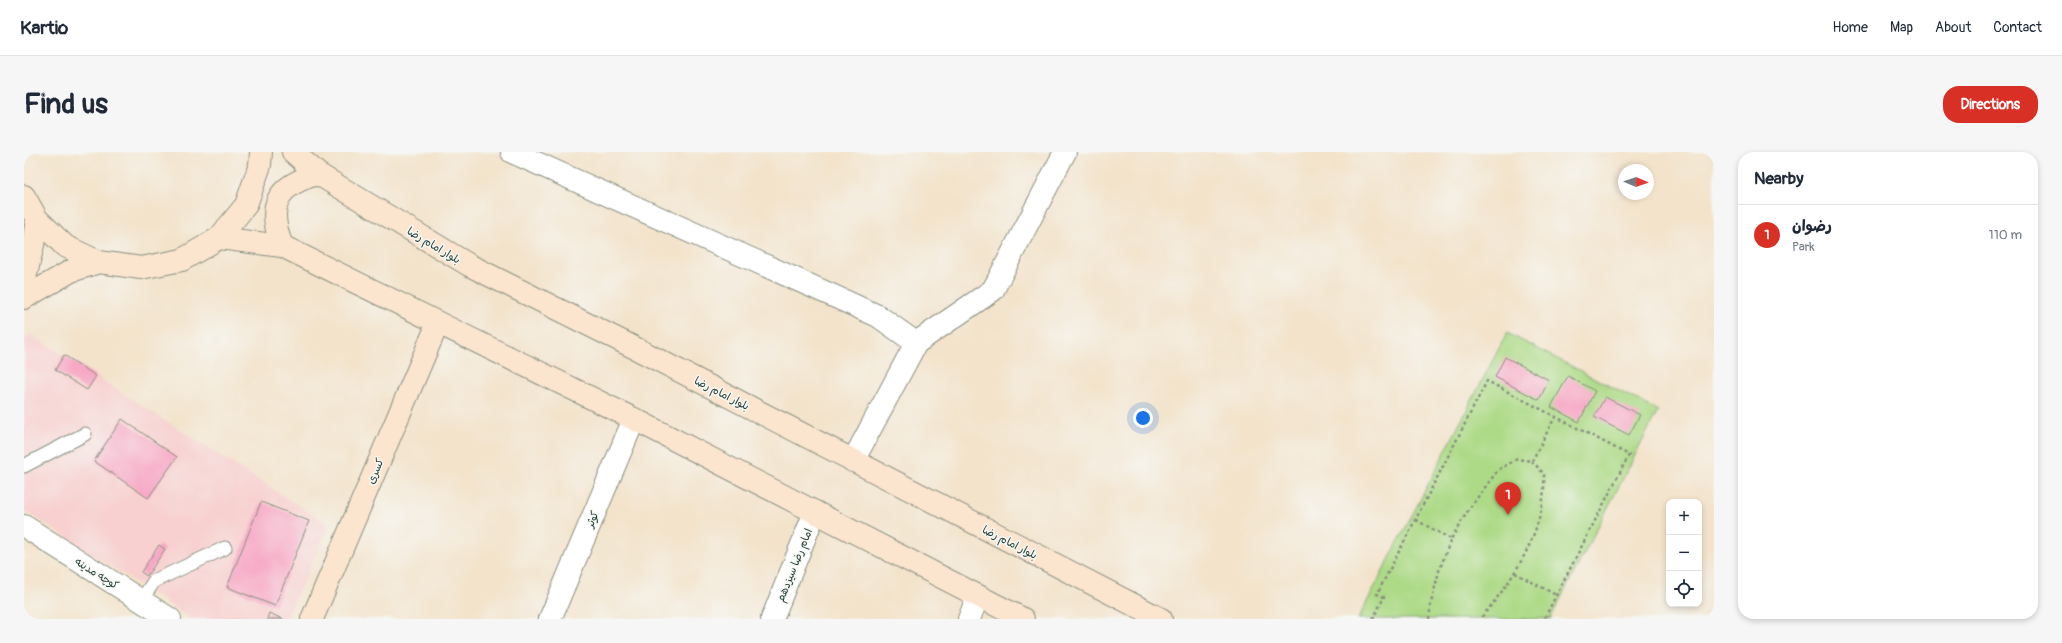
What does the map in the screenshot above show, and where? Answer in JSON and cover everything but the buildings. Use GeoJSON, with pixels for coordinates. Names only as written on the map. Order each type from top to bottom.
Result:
{"type":"FeatureCollection","features":[{"type":"Feature","properties":{"kind":"main road"},"geometry":{"type":"LineString","coordinates":[[24,196],[36,218],[65,246],[99,262],[141,268],[182,260],[219,238],[246,205],[260,166],[261,152]]}},
{"type":"Feature","properties":{"kind":"main road","name":"بلوار امام رضا"},"geometry":{"type":"LineString","coordinates":[[293,152],[318,174],[469,265],[1161,619]]}},
{"type":"Feature","properties":{"kind":"main road"},"geometry":{"type":"LineString","coordinates":[[282,246],[276,231],[276,205],[283,192],[290,184],[299,179],[318,174]]}},
{"type":"Feature","properties":{"kind":"main road"},"geometry":{"type":"LineString","coordinates":[[24,283],[34,238],[36,218]]}},
{"type":"Feature","properties":{"kind":"main road"},"geometry":{"type":"LineString","coordinates":[[219,238],[282,246],[634,419],[1024,619]]}},
{"type":"Feature","properties":{"kind":"main road"},"geometry":{"type":"LineString","coordinates":[[24,298],[71,271],[99,262]]}},
{"type":"Feature","properties":{"kind":"main road","name":"کسری"},"geometry":{"type":"LineString","coordinates":[[312,619],[438,323]]}},
{"type":"Feature","properties":{"kind":"street"},"geometry":{"type":"LineString","coordinates":[[512,152],[878,316],[916,343]]}},
{"type":"Feature","properties":{"kind":"street"},"geometry":{"type":"LineString","coordinates":[[853,461],[916,343],[993,290],[1065,152]]}},
{"type":"Feature","properties":{"kind":"street","name":"کوثر"},"geometry":{"type":"LineString","coordinates":[[550,619],[634,419]]}},
{"type":"Feature","properties":{"kind":"street","name":"امام رضا سیزدهم"},"geometry":{"type":"LineString","coordinates":[[772,619],[815,512]]}},
{"type":"Feature","properties":{"kind":"street","name":"کوچه مدینه"},"geometry":{"type":"LineString","coordinates":[[24,526],[170,619]]}},
{"type":"Feature","properties":{"kind":"street"},"geometry":{"type":"LineString","coordinates":[[969,619],[978,596]]}},
{"type":"Feature","properties":{"kind":"lane"},"geometry":{"type":"LineString","coordinates":[[24,466],[85,434]]}},
{"type":"Feature","properties":{"kind":"lane"},"geometry":{"type":"LineString","coordinates":[[141,601],[154,581],[225,548]]}},
{"type":"Feature","properties":{"kind":"path"},"geometry":{"type":"LineString","coordinates":[[1373,619],[1384,597],[1377,594],[1487,381],[1629,455],[1544,619]]}},
{"type":"Feature","properties":{"kind":"path"},"geometry":{"type":"LineString","coordinates":[[1532,461],[1555,417]]}},
{"type":"Feature","properties":{"kind":"path"},"geometry":{"type":"LineString","coordinates":[[1430,619],[1430,603],[1451,539],[1469,509],[1498,470],[1517,459],[1532,461],[1544,474],[1545,493],[1529,546],[1515,573],[1480,619]]}},
{"type":"Feature","properties":{"kind":"path"},"geometry":{"type":"LineString","coordinates":[[1416,520],[1451,539]]}},
{"type":"Feature","properties":{"kind":"path"},"geometry":{"type":"LineString","coordinates":[[1515,573],[1556,595]]}},
{"type":"Feature","properties":{"kind":"shaded area"},"geometry":{"type":"Polygon","coordinates":[[[30,334],[329,525],[286,619],[192,619],[24,510],[24,343],[30,334]]]}},
{"type":"Feature","properties":{"kind":"green space"},"geometry":{"type":"Polygon","coordinates":[[[1507,333],[1658,411],[1550,619],[1358,619],[1507,333]]]}},
{"type":"Feature","properties":{"kind":"place","name":"رضوان"},"geometry":{"type":"Point","coordinates":[1508,515]}}]}
